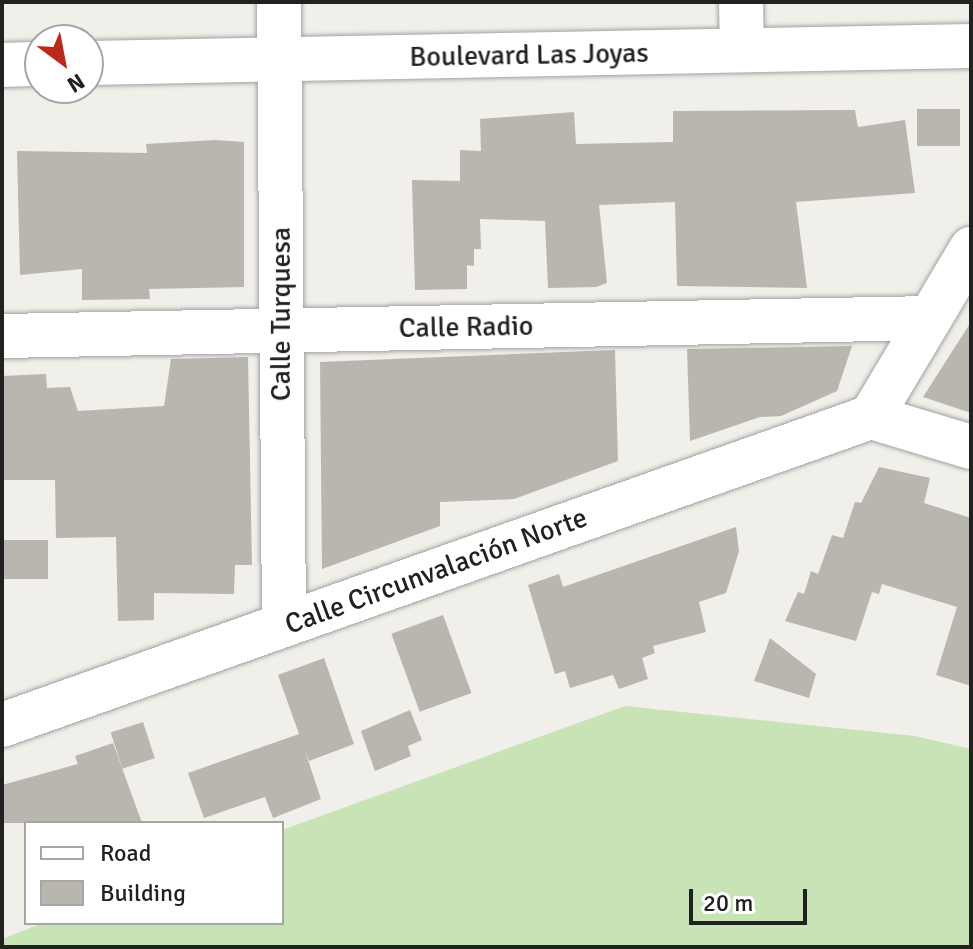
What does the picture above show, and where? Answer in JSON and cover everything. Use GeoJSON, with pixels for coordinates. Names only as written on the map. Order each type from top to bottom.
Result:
{"type":"FeatureCollection","features":[{"type":"Feature","properties":{"kind":"street","name":"Calle Turquesa"},"geometry":{"type":"LineString","coordinates":[[279,2],[284,625]]}},
{"type":"Feature","properties":{"kind":"street"},"geometry":{"type":"LineString","coordinates":[[741,2],[742,50]]}},
{"type":"Feature","properties":{"kind":"street","name":"Boulevard Las Joyas"},"geometry":{"type":"LineString","coordinates":[[104,63],[971,46]]}},
{"type":"Feature","properties":{"kind":"street"},"geometry":{"type":"LineString","coordinates":[[2,65],[24,64]]}},
{"type":"Feature","properties":{"kind":"street"},"geometry":{"type":"LineString","coordinates":[[971,249],[871,417],[971,447]]}},
{"type":"Feature","properties":{"kind":"street","name":"Calle Radio"},"geometry":{"type":"LineString","coordinates":[[2,336],[930,318]]}},
{"type":"Feature","properties":{"kind":"street","name":"Calle Circunvalación Norte"},"geometry":{"type":"LineString","coordinates":[[2,725],[871,417]]}},
{"type":"Feature","properties":{"kind":"green space"},"geometry":{"type":"Polygon","coordinates":[[[625,706],[915,736],[971,749],[971,947],[2,947],[2,939],[38,925],[284,925],[284,829],[625,706]]]}},
{"type":"Feature","properties":{"kind":"building"},"geometry":{"type":"Polygon","coordinates":[[[917,109],[960,109],[960,146],[917,146],[917,109]]]}},
{"type":"Feature","properties":{"kind":"building"},"geometry":{"type":"Polygon","coordinates":[[[855,110],[858,127],[905,120],[915,193],[796,202],[807,288],[677,286],[675,202],[599,205],[607,283],[596,287],[548,288],[545,221],[480,219],[481,249],[474,249],[474,266],[467,265],[467,289],[415,290],[412,180],[460,181],[460,150],[481,151],[480,119],[574,112],[576,144],[673,142],[673,111],[855,110]]]}},
{"type":"Feature","properties":{"kind":"building"},"geometry":{"type":"Polygon","coordinates":[[[215,140],[244,142],[244,287],[149,289],[150,299],[82,300],[82,269],[20,275],[17,151],[147,153],[146,144],[215,140]]]}},
{"type":"Feature","properties":{"kind":"building"},"geometry":{"type":"Polygon","coordinates":[[[971,322],[971,413],[923,397],[971,322]]]}},
{"type":"Feature","properties":{"kind":"building"},"geometry":{"type":"Polygon","coordinates":[[[852,346],[837,391],[781,416],[760,417],[690,441],[687,349],[852,346]]]}},
{"type":"Feature","properties":{"kind":"building"},"geometry":{"type":"Polygon","coordinates":[[[615,350],[618,461],[514,499],[440,502],[440,526],[322,569],[320,362],[615,350]]]}},
{"type":"Feature","properties":{"kind":"building"},"geometry":{"type":"Polygon","coordinates":[[[248,357],[252,565],[235,565],[234,594],[154,593],[154,620],[118,621],[116,537],[56,538],[55,480],[4,480],[2,376],[46,374],[47,388],[70,387],[78,411],[164,406],[171,359],[248,357]]]}},
{"type":"Feature","properties":{"kind":"building"},"geometry":{"type":"Polygon","coordinates":[[[879,467],[930,478],[924,503],[971,518],[971,686],[936,675],[957,607],[882,584],[879,594],[872,592],[856,641],[785,621],[798,592],[804,594],[811,571],[818,574],[832,535],[843,538],[855,502],[861,503],[879,467]]]}},
{"type":"Feature","properties":{"kind":"building"},"geometry":{"type":"Polygon","coordinates":[[[736,527],[739,551],[726,593],[699,602],[706,632],[653,646],[655,653],[642,658],[648,679],[619,689],[613,675],[570,688],[565,671],[555,674],[528,585],[559,574],[563,587],[736,527]]]}},
{"type":"Feature","properties":{"kind":"building"},"geometry":{"type":"Polygon","coordinates":[[[2,540],[48,540],[48,579],[2,579],[2,540]]]}},
{"type":"Feature","properties":{"kind":"building"},"geometry":{"type":"Polygon","coordinates":[[[443,615],[471,693],[420,712],[391,634],[443,615]]]}},
{"type":"Feature","properties":{"kind":"building"},"geometry":{"type":"Polygon","coordinates":[[[770,638],[816,674],[809,698],[754,681],[770,638]]]}},
{"type":"Feature","properties":{"kind":"building"},"geometry":{"type":"Polygon","coordinates":[[[324,658],[354,744],[309,761],[305,751],[321,799],[273,818],[265,797],[204,818],[188,773],[299,734],[278,675],[324,658]]]}},
{"type":"Feature","properties":{"kind":"building"},"geometry":{"type":"Polygon","coordinates":[[[410,710],[422,740],[408,746],[411,756],[375,771],[361,731],[410,710]]]}},
{"type":"Feature","properties":{"kind":"building"},"geometry":{"type":"Polygon","coordinates":[[[143,722],[155,758],[122,769],[111,733],[143,722]]]}},
{"type":"Feature","properties":{"kind":"building"},"geometry":{"type":"Polygon","coordinates":[[[113,743],[141,821],[2,823],[2,785],[78,764],[75,756],[113,743]]]}}]}
